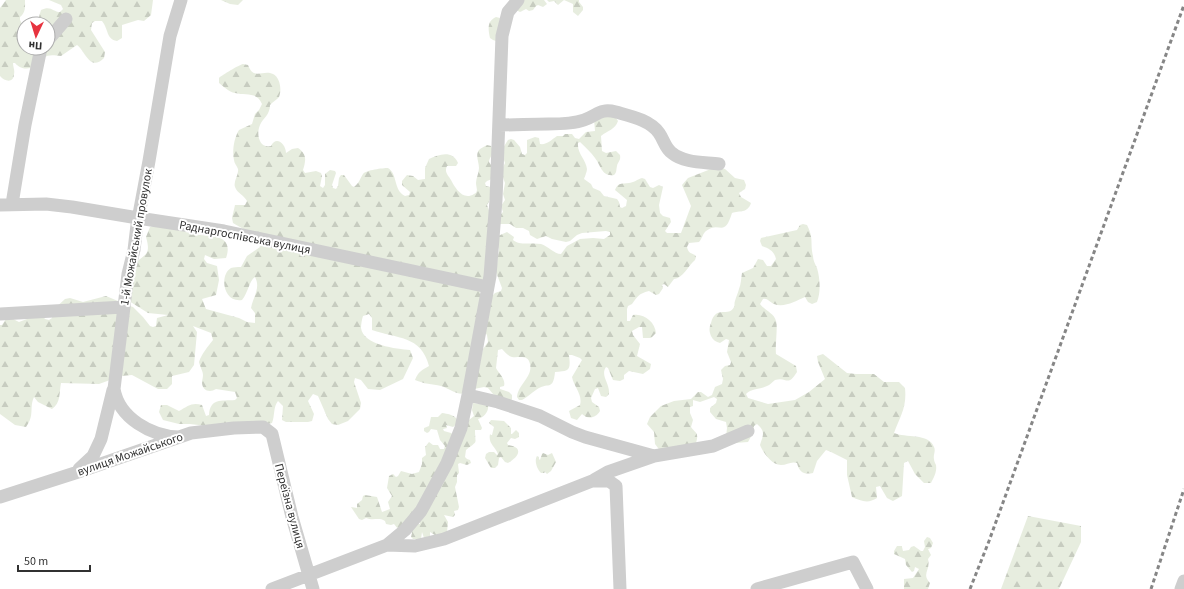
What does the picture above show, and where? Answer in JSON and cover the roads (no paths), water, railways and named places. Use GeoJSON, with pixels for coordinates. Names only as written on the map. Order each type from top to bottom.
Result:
{"type":"FeatureCollection","features":[{"type":"Feature","properties":{"kind":"street","name":"1-й Можайський провулок"},"geometry":{"type":"LineString","coordinates":[[179,437],[172,437],[154,432],[129,417],[116,399],[114,389],[128,274],[134,250],[138,218],[170,36],[181,0]]}},
{"type":"Feature","properties":{"kind":"street"},"geometry":{"type":"LineString","coordinates":[[272,589],[387,545],[405,530],[421,511],[447,463],[461,428],[488,287],[496,200],[502,36],[508,12],[518,0]]}},
{"type":"Feature","properties":{"kind":"street"},"geometry":{"type":"LineString","coordinates":[[56,31],[66,19]]}},
{"type":"Feature","properties":{"kind":"street"},"geometry":{"type":"LineString","coordinates":[[6,205],[40,56]]}},
{"type":"Feature","properties":{"kind":"street"},"geometry":{"type":"LineString","coordinates":[[499,124],[562,124],[584,120],[605,110],[647,122],[659,132],[666,147],[672,154],[689,161],[719,164]]}},
{"type":"Feature","properties":{"kind":"street","name":"Раднаргоспівська вулиця"},"geometry":{"type":"LineString","coordinates":[[6,205],[46,204],[72,207],[224,231],[488,287]]}},
{"type":"Feature","properties":{"kind":"street"},"geometry":{"type":"LineString","coordinates":[[0,314],[124,307]]}},
{"type":"Feature","properties":{"kind":"street"},"geometry":{"type":"LineString","coordinates":[[75,473],[94,456],[101,439],[114,389]]}},
{"type":"Feature","properties":{"kind":"street"},"geometry":{"type":"LineString","coordinates":[[468,395],[498,402],[540,416],[585,437],[654,456]]}},
{"type":"Feature","properties":{"kind":"street","name":"вулиця Можайського"},"geometry":{"type":"LineString","coordinates":[[0,497],[191,433],[234,428],[263,427]]}},
{"type":"Feature","properties":{"kind":"street","name":"Переїзна вулиця"},"geometry":{"type":"LineString","coordinates":[[263,427],[272,434],[313,589]]}},
{"type":"Feature","properties":{"kind":"street"},"geometry":{"type":"LineString","coordinates":[[387,545],[415,546],[444,539],[592,481],[608,472],[654,456],[714,446],[748,431]]}},
{"type":"Feature","properties":{"kind":"street"},"geometry":{"type":"LineString","coordinates":[[592,481],[609,481],[616,486],[620,589]]}},
{"type":"Feature","properties":{"kind":"street"},"geometry":{"type":"LineString","coordinates":[[757,589],[853,562],[867,589]]}},
{"type":"Feature","properties":{"kind":"street"},"geometry":{"type":"LineString","coordinates":[[1181,589],[1184,581]]}},
{"type":"Feature","properties":{"kind":"railway"},"geometry":{"type":"LineString","coordinates":[[970,589],[989,541],[1184,5]]}},
{"type":"Feature","properties":{"kind":"railway"},"geometry":{"type":"LineString","coordinates":[[1151,589],[1184,489]]}}]}
